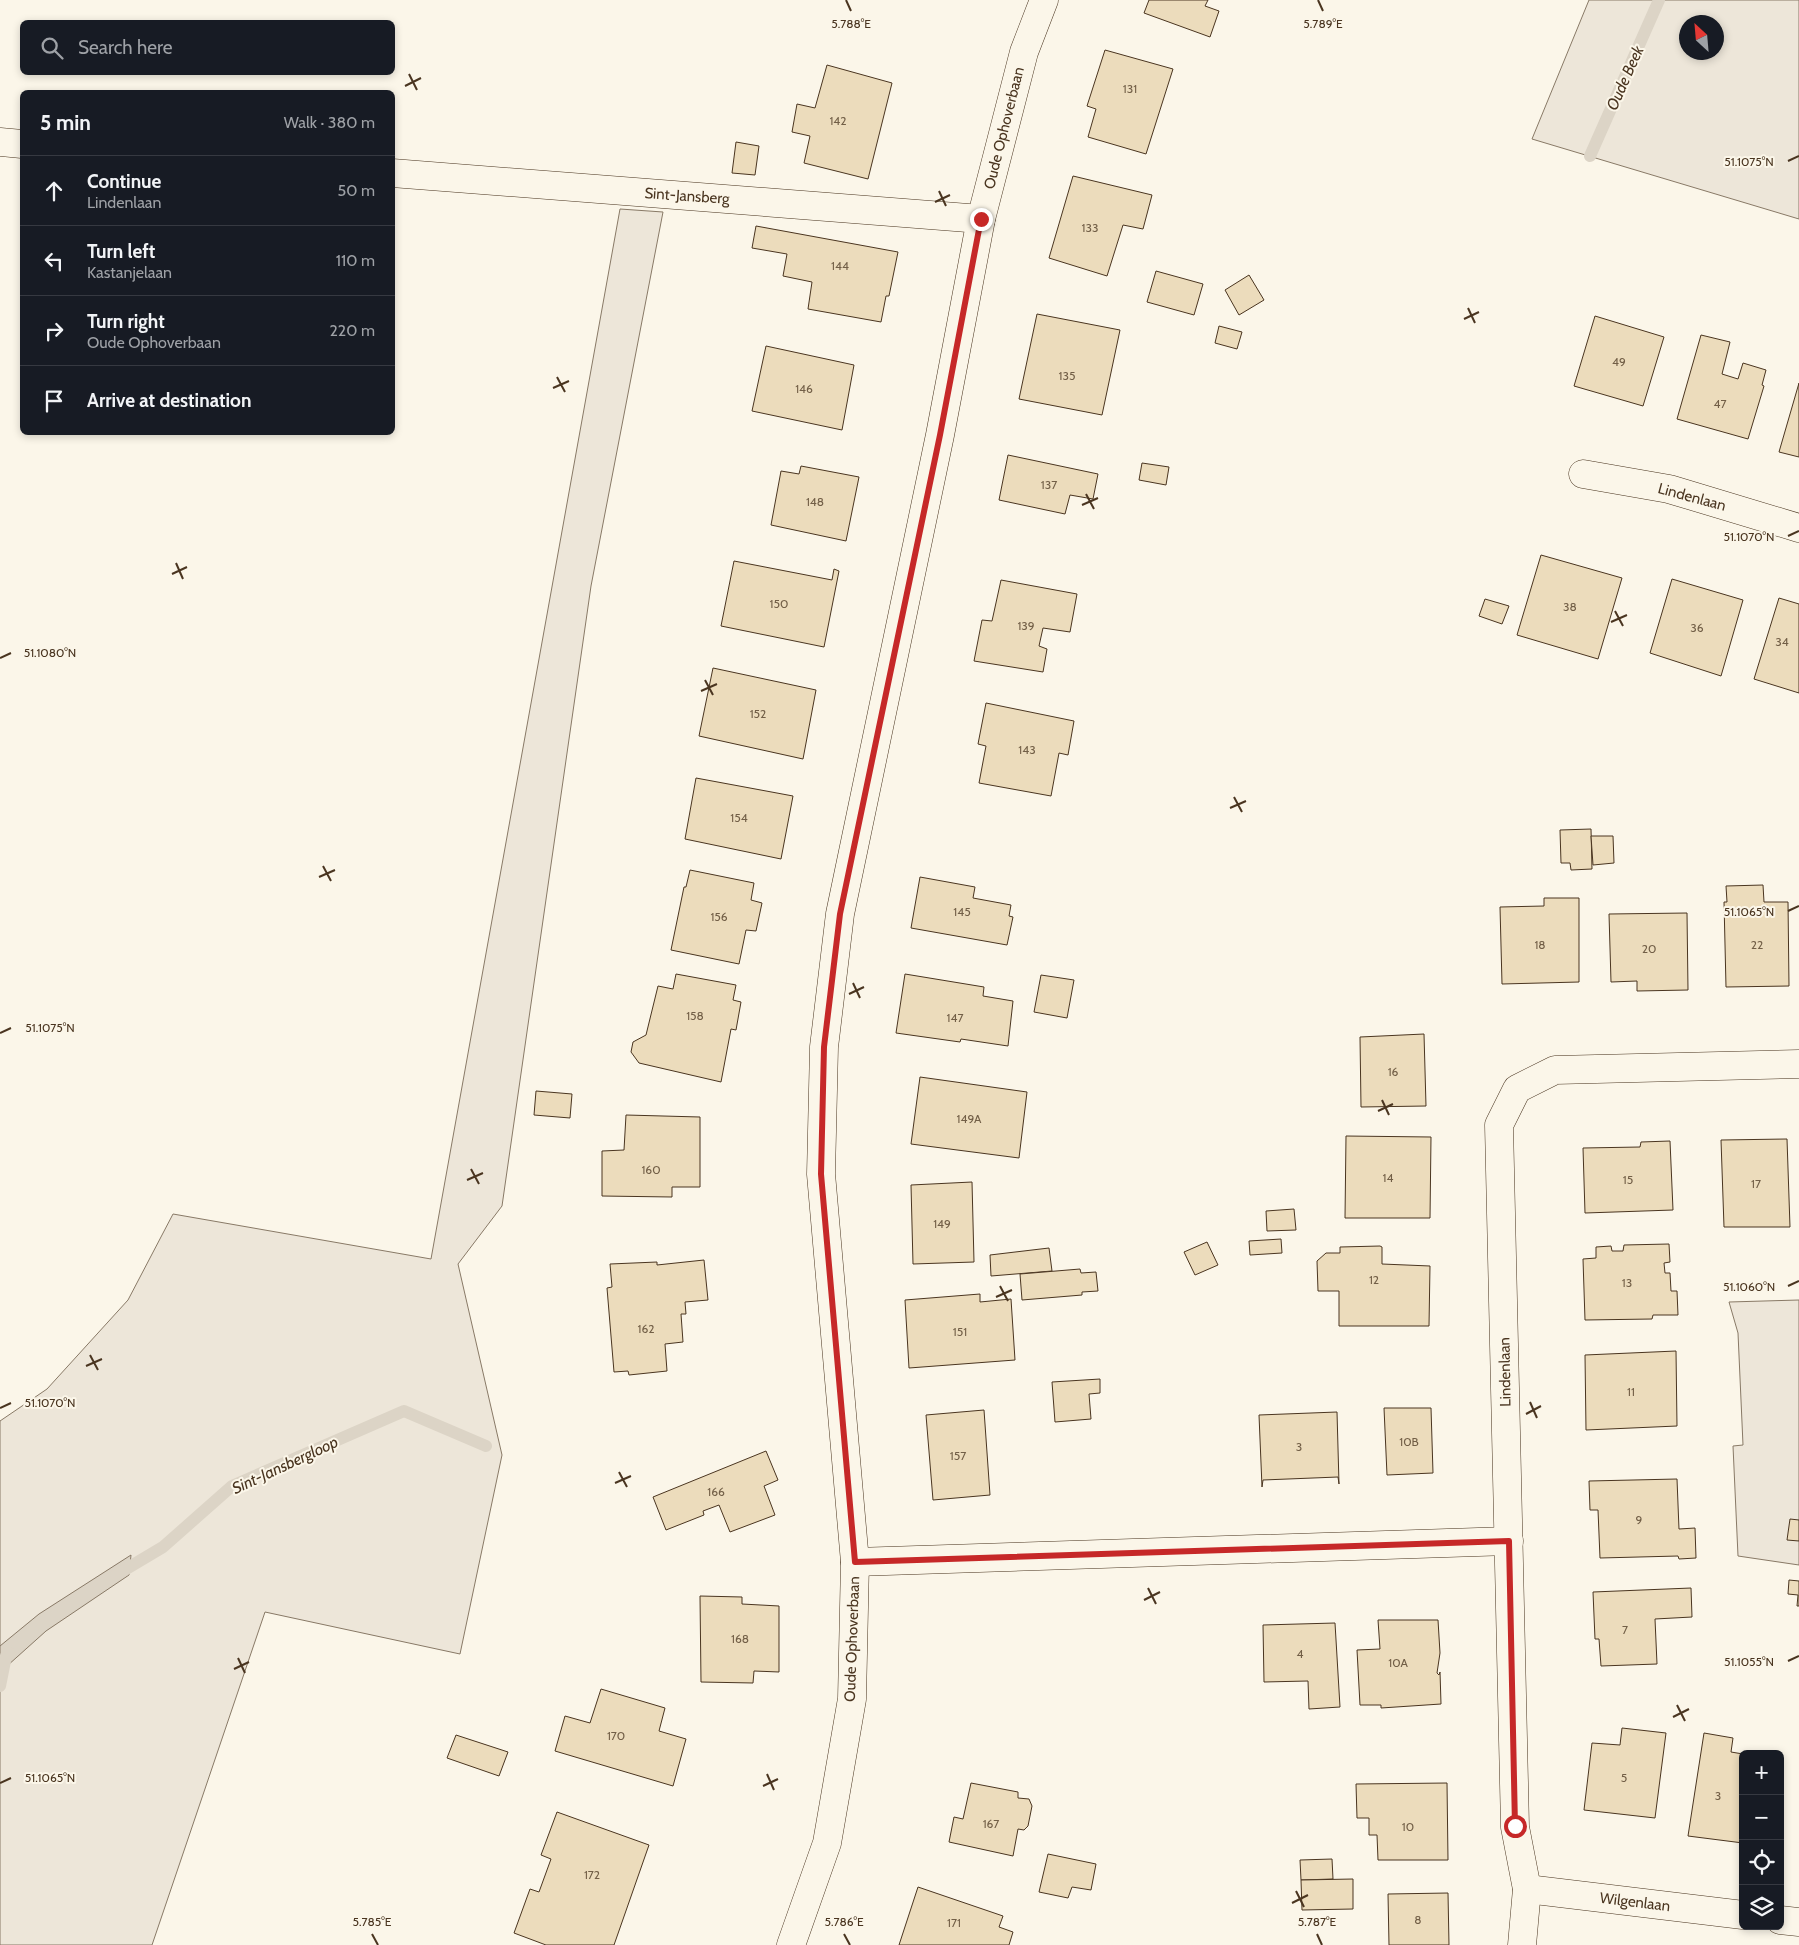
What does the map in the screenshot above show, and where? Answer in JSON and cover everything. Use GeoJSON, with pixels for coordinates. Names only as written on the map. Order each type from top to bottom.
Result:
{"type":"FeatureCollection","features":[{"type":"Feature","properties":{"kind":"street","name":"Oude Ophoverbaan"},"geometry":{"type":"LineString","coordinates":[[791,1945],[827,1843],[852,1699],[855,1562],[821,1174],[824,1047],[840,914],[940,435],[981,219],[1024,52],[1044,0]]}},
{"type":"Feature","properties":{"kind":"street"},"geometry":{"type":"LineString","coordinates":[[0,142],[20,144]]}},
{"type":"Feature","properties":{"kind":"street","name":"Sint-Jansberg"},"geometry":{"type":"LineString","coordinates":[[395,173],[981,219]]}},
{"type":"Feature","properties":{"kind":"street","name":"Lindenlaan"},"geometry":{"type":"LineString","coordinates":[[1583,474],[1669,489],[1799,528]]}},
{"type":"Feature","properties":{"kind":"street","name":"Lindenlaan"},"geometry":{"type":"LineString","coordinates":[[1522,1945],[1527,1889],[1515,1826],[1499,1125],[1516,1089],[1555,1070],[1799,1064]]}},
{"type":"Feature","properties":{"kind":"street"},"geometry":{"type":"LineString","coordinates":[[855,1562],[1509,1541]]}},
{"type":"Feature","properties":{"kind":"street","name":"Wilgenlaan"},"geometry":{"type":"LineString","coordinates":[[1527,1889],[1739,1916]]}},
{"type":"Feature","properties":{"kind":"street"},"geometry":{"type":"LineString","coordinates":[[1784,1920],[1799,1922]]}},
{"type":"Feature","properties":{"kind":"shaded area"},"geometry":{"type":"Polygon","coordinates":[[[1589,0],[1799,0],[1799,219],[1532,139],[1589,0]]]}},
{"type":"Feature","properties":{"kind":"shaded area"},"geometry":{"type":"Polygon","coordinates":[[[620,209],[663,212],[591,586],[502,1206],[458,1264],[502,1455],[460,1654],[265,1612],[152,1945],[0,1945],[0,1421],[47,1389],[128,1300],[173,1214],[431,1259],[620,209]]]}},
{"type":"Feature","properties":{"kind":"shaded area"},"geometry":{"type":"Polygon","coordinates":[[[1799,1300],[1799,1565],[1738,1556],[1733,1446],[1743,1445],[1738,1333],[1729,1302],[1799,1300]]]}},
{"type":"Feature","properties":{"kind":"shaded area"},"geometry":{"type":"Polygon","coordinates":[[[131,1555],[129,1575],[46,1631],[0,1670],[0,1646],[39,1614],[131,1555]]]}},
{"type":"Feature","properties":{"kind":"building"},"geometry":{"type":"Polygon","coordinates":[[[1149,0],[1208,0],[1205,6],[1219,11],[1210,37],[1144,13],[1149,0]]]}},
{"type":"Feature","properties":{"kind":"building"},"geometry":{"type":"Polygon","coordinates":[[[1105,50],[1173,69],[1146,154],[1088,137],[1096,109],[1087,106],[1105,50]]]}},
{"type":"Feature","properties":{"kind":"building"},"geometry":{"type":"Polygon","coordinates":[[[827,65],[892,83],[868,179],[804,163],[810,136],[792,132],[797,104],[815,108],[827,65]]]}},
{"type":"Feature","properties":{"kind":"building"},"geometry":{"type":"Polygon","coordinates":[[[736,142],[759,146],[755,175],[732,173],[736,142]]]}},
{"type":"Feature","properties":{"kind":"building"},"geometry":{"type":"Polygon","coordinates":[[[1073,176],[1152,195],[1143,229],[1123,225],[1107,276],[1049,258],[1073,176]]]}},
{"type":"Feature","properties":{"kind":"building"},"geometry":{"type":"Polygon","coordinates":[[[756,226],[898,252],[889,296],[886,296],[881,322],[808,309],[812,282],[783,276],[787,254],[752,248],[756,226]]]}},
{"type":"Feature","properties":{"kind":"building"},"geometry":{"type":"Polygon","coordinates":[[[1156,271],[1203,284],[1194,315],[1147,302],[1156,271]]]}},
{"type":"Feature","properties":{"kind":"building"},"geometry":{"type":"Polygon","coordinates":[[[1249,275],[1264,300],[1239,315],[1225,290],[1249,275]]]}},
{"type":"Feature","properties":{"kind":"building"},"geometry":{"type":"Polygon","coordinates":[[[1037,314],[1120,330],[1102,415],[1019,399],[1037,314]]]}},
{"type":"Feature","properties":{"kind":"building"},"geometry":{"type":"Polygon","coordinates":[[[1595,316],[1664,337],[1643,406],[1574,386],[1595,316]]]}},
{"type":"Feature","properties":{"kind":"building"},"geometry":{"type":"Polygon","coordinates":[[[1219,326],[1242,332],[1237,349],[1215,343],[1219,326]]]}},
{"type":"Feature","properties":{"kind":"building"},"geometry":{"type":"Polygon","coordinates":[[[1701,335],[1730,342],[1722,374],[1738,379],[1743,363],[1766,370],[1762,385],[1764,386],[1748,439],[1677,419],[1701,335]]]}},
{"type":"Feature","properties":{"kind":"building"},"geometry":{"type":"Polygon","coordinates":[[[766,346],[854,365],[842,430],[752,411],[766,346]]]}},
{"type":"Feature","properties":{"kind":"building"},"geometry":{"type":"Polygon","coordinates":[[[1799,383],[1799,457],[1779,452],[1799,383]]]}},
{"type":"Feature","properties":{"kind":"building"},"geometry":{"type":"Polygon","coordinates":[[[1008,455],[1098,474],[1093,499],[1070,495],[1065,514],[999,500],[1008,455]]]}},
{"type":"Feature","properties":{"kind":"building"},"geometry":{"type":"Polygon","coordinates":[[[1142,463],[1169,467],[1166,485],[1139,480],[1142,463]]]}},
{"type":"Feature","properties":{"kind":"building"},"geometry":{"type":"Polygon","coordinates":[[[801,466],[859,477],[846,541],[771,525],[781,471],[799,474],[801,466]]]}},
{"type":"Feature","properties":{"kind":"building"},"geometry":{"type":"Polygon","coordinates":[[[1541,555],[1622,578],[1598,659],[1517,635],[1541,555]]]}},
{"type":"Feature","properties":{"kind":"building"},"geometry":{"type":"Polygon","coordinates":[[[734,561],[832,580],[834,569],[839,571],[824,647],[721,626],[734,561]]]}},
{"type":"Feature","properties":{"kind":"building"},"geometry":{"type":"Polygon","coordinates":[[[1672,579],[1743,600],[1721,676],[1650,653],[1672,579]]]}},
{"type":"Feature","properties":{"kind":"building"},"geometry":{"type":"Polygon","coordinates":[[[1001,580],[1077,594],[1070,632],[1043,628],[1039,646],[1047,649],[1043,672],[974,661],[982,620],[992,621],[1001,580]]]}},
{"type":"Feature","properties":{"kind":"building"},"geometry":{"type":"Polygon","coordinates":[[[1779,598],[1799,604],[1799,693],[1754,679],[1779,598]]]}},
{"type":"Feature","properties":{"kind":"building"},"geometry":{"type":"Polygon","coordinates":[[[1485,599],[1509,606],[1502,624],[1479,616],[1485,599]]]}},
{"type":"Feature","properties":{"kind":"building"},"geometry":{"type":"Polygon","coordinates":[[[713,668],[816,690],[803,759],[699,736],[713,668]]]}},
{"type":"Feature","properties":{"kind":"building"},"geometry":{"type":"Polygon","coordinates":[[[986,703],[1074,721],[1068,755],[1059,753],[1051,796],[979,783],[986,746],[978,744],[986,703]]]}},
{"type":"Feature","properties":{"kind":"building"},"geometry":{"type":"Polygon","coordinates":[[[696,778],[793,796],[781,859],[685,839],[696,778]]]}},
{"type":"Feature","properties":{"kind":"building"},"geometry":{"type":"Polygon","coordinates":[[[1591,829],[1592,869],[1571,870],[1570,863],[1561,863],[1560,830],[1591,829]]]}},
{"type":"Feature","properties":{"kind":"building"},"geometry":{"type":"Polygon","coordinates":[[[1591,836],[1613,836],[1614,863],[1593,865],[1591,836]]]}},
{"type":"Feature","properties":{"kind":"building"},"geometry":{"type":"Polygon","coordinates":[[[690,870],[754,883],[751,900],[762,903],[756,931],[746,930],[739,964],[671,950],[684,887],[686,887],[690,870]]]}},
{"type":"Feature","properties":{"kind":"building"},"geometry":{"type":"Polygon","coordinates":[[[920,877],[975,887],[973,898],[1011,905],[1009,916],[1013,917],[1007,945],[911,928],[920,877]]]}},
{"type":"Feature","properties":{"kind":"building"},"geometry":{"type":"Polygon","coordinates":[[[1763,885],[1764,902],[1788,902],[1789,986],[1726,987],[1724,902],[1727,902],[1726,886],[1763,885]]]}},
{"type":"Feature","properties":{"kind":"building"},"geometry":{"type":"Polygon","coordinates":[[[1544,898],[1579,898],[1579,982],[1502,984],[1500,907],[1544,906],[1544,898]]]}},
{"type":"Feature","properties":{"kind":"building"},"geometry":{"type":"Polygon","coordinates":[[[1687,913],[1688,990],[1637,991],[1637,981],[1611,982],[1609,914],[1687,913]]]}},
{"type":"Feature","properties":{"kind":"building"},"geometry":{"type":"Polygon","coordinates":[[[676,974],[736,985],[733,1000],[741,1002],[736,1030],[731,1029],[721,1082],[639,1063],[631,1052],[633,1042],[646,1035],[658,986],[673,989],[676,974]]]}},
{"type":"Feature","properties":{"kind":"building"},"geometry":{"type":"Polygon","coordinates":[[[905,974],[984,987],[983,996],[1013,1001],[1008,1046],[961,1039],[960,1042],[896,1033],[905,974]]]}},
{"type":"Feature","properties":{"kind":"building"},"geometry":{"type":"Polygon","coordinates":[[[1041,975],[1074,980],[1067,1018],[1034,1012],[1041,975]]]}},
{"type":"Feature","properties":{"kind":"building"},"geometry":{"type":"Polygon","coordinates":[[[1424,1034],[1426,1106],[1361,1107],[1360,1037],[1424,1034]]]}},
{"type":"Feature","properties":{"kind":"building"},"geometry":{"type":"Polygon","coordinates":[[[920,1077],[1027,1092],[1019,1158],[911,1144],[920,1077]]]}},
{"type":"Feature","properties":{"kind":"building"},"geometry":{"type":"Polygon","coordinates":[[[536,1091],[572,1094],[570,1118],[534,1115],[536,1091]]]}},
{"type":"Feature","properties":{"kind":"building"},"geometry":{"type":"Polygon","coordinates":[[[626,1115],[700,1117],[700,1187],[672,1187],[672,1197],[602,1196],[602,1151],[624,1150],[626,1115]]]}},
{"type":"Feature","properties":{"kind":"building"},"geometry":{"type":"Polygon","coordinates":[[[1346,1136],[1431,1137],[1430,1218],[1345,1218],[1346,1136]]]}},
{"type":"Feature","properties":{"kind":"building"},"geometry":{"type":"Polygon","coordinates":[[[1787,1139],[1790,1227],[1724,1227],[1721,1140],[1787,1139]]]}},
{"type":"Feature","properties":{"kind":"building"},"geometry":{"type":"Polygon","coordinates":[[[1670,1141],[1673,1210],[1585,1213],[1583,1148],[1640,1147],[1641,1142],[1670,1141]]]}},
{"type":"Feature","properties":{"kind":"building"},"geometry":{"type":"Polygon","coordinates":[[[972,1182],[974,1262],[913,1264],[911,1185],[972,1182]]]}},
{"type":"Feature","properties":{"kind":"building"},"geometry":{"type":"Polygon","coordinates":[[[1294,1209],[1296,1230],[1267,1231],[1266,1211],[1294,1209]]]}},
{"type":"Feature","properties":{"kind":"building"},"geometry":{"type":"Polygon","coordinates":[[[1281,1239],[1282,1253],[1250,1255],[1249,1241],[1281,1239]]]}},
{"type":"Feature","properties":{"kind":"building"},"geometry":{"type":"Polygon","coordinates":[[[1207,1242],[1218,1265],[1195,1275],[1184,1252],[1207,1242]]]}},
{"type":"Feature","properties":{"kind":"building"},"geometry":{"type":"Polygon","coordinates":[[[1669,1244],[1670,1262],[1664,1263],[1665,1273],[1670,1273],[1671,1291],[1677,1291],[1678,1315],[1653,1315],[1652,1319],[1585,1320],[1583,1259],[1596,1258],[1596,1247],[1611,1246],[1612,1251],[1623,1251],[1624,1245],[1669,1244]]]}},
{"type":"Feature","properties":{"kind":"building"},"geometry":{"type":"Polygon","coordinates":[[[1340,1247],[1382,1247],[1382,1264],[1430,1266],[1429,1326],[1339,1326],[1339,1291],[1318,1291],[1317,1261],[1326,1253],[1340,1253],[1340,1247]]]}},
{"type":"Feature","properties":{"kind":"building"},"geometry":{"type":"Polygon","coordinates":[[[1049,1248],[1052,1271],[991,1276],[990,1255],[1049,1248]]]}},
{"type":"Feature","properties":{"kind":"building"},"geometry":{"type":"Polygon","coordinates":[[[704,1260],[708,1300],[685,1302],[686,1314],[681,1314],[683,1342],[665,1344],[667,1371],[629,1375],[628,1371],[614,1372],[607,1288],[612,1287],[610,1264],[657,1262],[657,1265],[704,1260]]]}},
{"type":"Feature","properties":{"kind":"building"},"geometry":{"type":"Polygon","coordinates":[[[1080,1269],[1081,1273],[1096,1272],[1098,1291],[1082,1292],[1082,1295],[1022,1300],[1020,1274],[1080,1269]]]}},
{"type":"Feature","properties":{"kind":"building"},"geometry":{"type":"Polygon","coordinates":[[[980,1294],[980,1302],[1011,1299],[1015,1360],[909,1368],[905,1300],[980,1294]]]}},
{"type":"Feature","properties":{"kind":"building"},"geometry":{"type":"Polygon","coordinates":[[[1676,1351],[1677,1426],[1586,1430],[1585,1355],[1676,1351]]]}},
{"type":"Feature","properties":{"kind":"building"},"geometry":{"type":"Polygon","coordinates":[[[1100,1379],[1100,1393],[1089,1394],[1091,1419],[1055,1422],[1052,1382],[1100,1379]]]}},
{"type":"Feature","properties":{"kind":"building"},"geometry":{"type":"Polygon","coordinates":[[[1384,1408],[1431,1408],[1433,1473],[1387,1475],[1384,1408]]]}},
{"type":"Feature","properties":{"kind":"building"},"geometry":{"type":"Polygon","coordinates":[[[984,1410],[990,1495],[933,1500],[926,1415],[984,1410]]]}},
{"type":"Feature","properties":{"kind":"building"},"geometry":{"type":"Polygon","coordinates":[[[1337,1412],[1339,1484],[1338,1477],[1263,1480],[1262,1487],[1259,1415],[1337,1412]]]}},
{"type":"Feature","properties":{"kind":"building"},"geometry":{"type":"Polygon","coordinates":[[[766,1451],[778,1480],[764,1486],[775,1515],[730,1532],[719,1505],[703,1511],[704,1515],[666,1530],[653,1497],[766,1451]]]}},
{"type":"Feature","properties":{"kind":"building"},"geometry":{"type":"Polygon","coordinates":[[[1677,1479],[1679,1529],[1695,1528],[1696,1558],[1679,1559],[1678,1556],[1600,1558],[1598,1510],[1590,1510],[1589,1481],[1677,1479]]]}},
{"type":"Feature","properties":{"kind":"building"},"geometry":{"type":"Polygon","coordinates":[[[1790,1519],[1799,1520],[1799,1541],[1787,1540],[1790,1519]]]}},
{"type":"Feature","properties":{"kind":"building"},"geometry":{"type":"Polygon","coordinates":[[[1789,1580],[1799,1581],[1799,1606],[1797,1606],[1798,1595],[1788,1594],[1789,1580]]]}},
{"type":"Feature","properties":{"kind":"building"},"geometry":{"type":"Polygon","coordinates":[[[1691,1588],[1692,1617],[1655,1619],[1657,1664],[1601,1666],[1599,1639],[1595,1639],[1593,1592],[1691,1588]]]}},
{"type":"Feature","properties":{"kind":"building"},"geometry":{"type":"Polygon","coordinates":[[[700,1596],[742,1597],[742,1604],[779,1606],[779,1672],[754,1671],[753,1683],[701,1682],[700,1596]]]}},
{"type":"Feature","properties":{"kind":"building"},"geometry":{"type":"Polygon","coordinates":[[[1378,1620],[1438,1620],[1440,1653],[1437,1673],[1439,1675],[1440,1672],[1441,1704],[1381,1708],[1381,1705],[1360,1705],[1357,1650],[1380,1649],[1378,1620]]]}},
{"type":"Feature","properties":{"kind":"building"},"geometry":{"type":"Polygon","coordinates":[[[1335,1623],[1340,1707],[1309,1709],[1308,1681],[1264,1682],[1263,1625],[1335,1623]]]}},
{"type":"Feature","properties":{"kind":"building"},"geometry":{"type":"Polygon","coordinates":[[[601,1689],[665,1708],[659,1731],[686,1739],[673,1786],[555,1751],[565,1716],[590,1723],[601,1689]]]}},
{"type":"Feature","properties":{"kind":"building"},"geometry":{"type":"Polygon","coordinates":[[[1622,1728],[1666,1733],[1655,1818],[1584,1810],[1592,1743],[1620,1745],[1622,1728]]]}},
{"type":"Feature","properties":{"kind":"building"},"geometry":{"type":"Polygon","coordinates":[[[1704,1733],[1733,1738],[1731,1752],[1739,1753],[1739,1842],[1688,1836],[1704,1733]]]}},
{"type":"Feature","properties":{"kind":"building"},"geometry":{"type":"Polygon","coordinates":[[[456,1735],[508,1752],[499,1776],[447,1758],[456,1735]]]}},
{"type":"Feature","properties":{"kind":"building"},"geometry":{"type":"Polygon","coordinates":[[[971,1783],[1018,1792],[1018,1798],[1029,1799],[1032,1806],[1028,1826],[1024,1830],[1018,1829],[1013,1856],[949,1842],[954,1817],[963,1819],[971,1783]]]}},
{"type":"Feature","properties":{"kind":"building"},"geometry":{"type":"Polygon","coordinates":[[[1447,1783],[1448,1860],[1378,1860],[1377,1835],[1369,1835],[1369,1818],[1357,1818],[1356,1784],[1447,1783]]]}},
{"type":"Feature","properties":{"kind":"building"},"geometry":{"type":"Polygon","coordinates":[[[557,1812],[649,1845],[614,1945],[546,1945],[514,1933],[530,1889],[539,1892],[551,1859],[541,1855],[557,1812]]]}},
{"type":"Feature","properties":{"kind":"building"},"geometry":{"type":"Polygon","coordinates":[[[1048,1854],[1096,1864],[1091,1890],[1072,1887],[1068,1898],[1039,1892],[1048,1854]]]}},
{"type":"Feature","properties":{"kind":"building"},"geometry":{"type":"Polygon","coordinates":[[[1332,1859],[1333,1879],[1301,1880],[1300,1860],[1332,1859]]]}},
{"type":"Feature","properties":{"kind":"building"},"geometry":{"type":"Polygon","coordinates":[[[1353,1879],[1353,1909],[1302,1910],[1301,1880],[1353,1879]]]}},
{"type":"Feature","properties":{"kind":"building"},"geometry":{"type":"Polygon","coordinates":[[[918,1887],[1003,1916],[999,1927],[1013,1932],[1009,1945],[899,1945],[918,1887]]]}},
{"type":"Feature","properties":{"kind":"building"},"geometry":{"type":"Polygon","coordinates":[[[1448,1893],[1449,1945],[1389,1945],[1388,1894],[1448,1893]]]}},
{"type":"Feature","properties":{"kind":"waterway","name":"Oude Beek"},"geometry":{"type":"LineString","coordinates":[[1590,156],[1659,0]]}},
{"type":"Feature","properties":{"kind":"waterway","name":"Sint-Jansbergloop"},"geometry":{"type":"LineString","coordinates":[[116,1575],[163,1547],[232,1486],[404,1411],[486,1446]]}},
{"type":"Feature","properties":{"kind":"waterway","name":"Sint-Jansbergloop"},"geometry":{"type":"LineString","coordinates":[[0,1686],[6,1656],[9,1653]]}},
{"type":"Feature","properties":{"kind":"route"},"geometry":{"type":"LineString","coordinates":[[981,219],[940,435],[840,914],[824,1047],[821,1174],[855,1562],[1509,1541],[1515,1826]]}}]}
